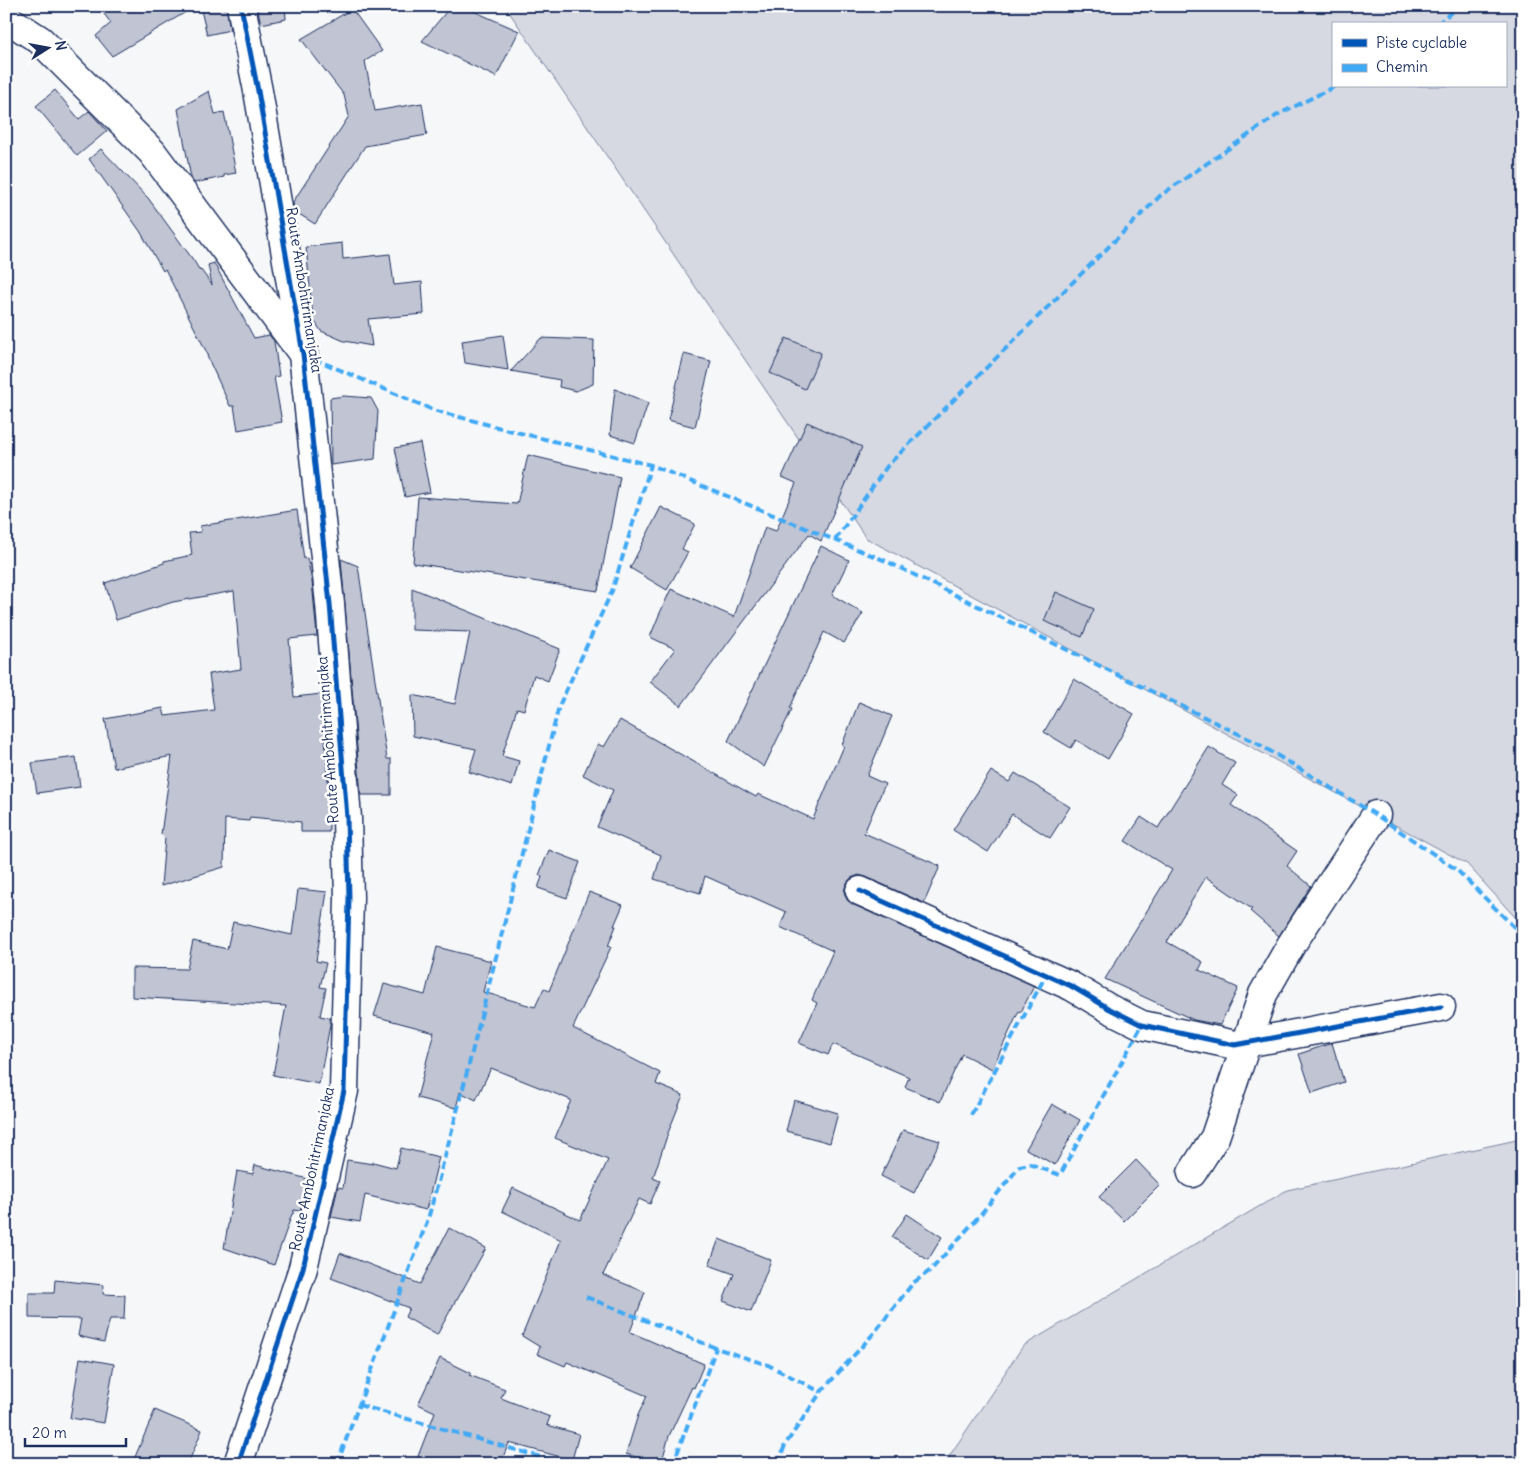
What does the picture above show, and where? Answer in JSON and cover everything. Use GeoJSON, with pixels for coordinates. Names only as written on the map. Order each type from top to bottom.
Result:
{"type":"FeatureCollection","features":[{"type":"Feature","properties":{"kind":"street","name":"Route Ambohitrimanjaka"},"geometry":{"type":"LineString","coordinates":[[238,1464],[303,1268],[344,1091],[349,898],[347,818],[330,604],[303,354],[258,90],[240,6]]}},
{"type":"Feature","properties":{"kind":"street"},"geometry":{"type":"LineString","coordinates":[[6,18],[40,40],[152,152],[303,354]]}},
{"type":"Feature","properties":{"kind":"street"},"geometry":{"type":"LineString","coordinates":[[1192,1173],[1216,1137],[1263,994],[1291,945],[1376,815]]}},
{"type":"Feature","properties":{"kind":"street"},"geometry":{"type":"LineString","coordinates":[[860,891],[1071,986],[1142,1025],[1235,1045],[1441,1007]]}},
{"type":"Feature","properties":{"kind":"shaded area"},"geometry":{"type":"Polygon","coordinates":[[[505,6],[1523,6],[1523,926],[1467,864],[866,538],[505,6]]]}},
{"type":"Feature","properties":{"kind":"shaded area"},"geometry":{"type":"Polygon","coordinates":[[[1523,1136],[1523,1464],[944,1464],[1023,1346],[1287,1190],[1521,1139],[1523,1136]]]}},
{"type":"Feature","properties":{"kind":"building"},"geometry":{"type":"Polygon","coordinates":[[[98,6],[196,6],[112,56],[96,36],[111,23],[98,6]]]}},
{"type":"Feature","properties":{"kind":"building"},"geometry":{"type":"Polygon","coordinates":[[[200,6],[226,6],[230,30],[207,35],[200,6]]]}},
{"type":"Feature","properties":{"kind":"building"},"geometry":{"type":"Polygon","coordinates":[[[257,6],[285,6],[286,19],[261,24],[257,6]]]}},
{"type":"Feature","properties":{"kind":"building"},"geometry":{"type":"Polygon","coordinates":[[[451,6],[462,6],[519,31],[496,77],[422,41],[451,6]]]}},
{"type":"Feature","properties":{"kind":"building"},"geometry":{"type":"Polygon","coordinates":[[[352,9],[382,51],[365,61],[375,111],[422,103],[427,135],[365,146],[315,224],[294,211],[293,202],[349,116],[344,95],[301,39],[352,9]]]}},
{"type":"Feature","properties":{"kind":"building"},"geometry":{"type":"Polygon","coordinates":[[[55,90],[79,119],[89,111],[107,131],[77,156],[36,106],[55,90]]]}},
{"type":"Feature","properties":{"kind":"building"},"geometry":{"type":"Polygon","coordinates":[[[209,91],[215,114],[224,112],[236,173],[194,183],[191,178],[178,109],[209,91]]]}},
{"type":"Feature","properties":{"kind":"building"},"geometry":{"type":"Polygon","coordinates":[[[101,149],[148,198],[212,285],[208,265],[214,263],[254,338],[269,335],[274,341],[279,376],[274,377],[282,422],[238,430],[234,406],[230,406],[208,355],[165,269],[163,271],[140,231],[89,159],[101,149]]]}},
{"type":"Feature","properties":{"kind":"building"},"geometry":{"type":"Polygon","coordinates":[[[342,243],[343,259],[390,254],[394,285],[422,282],[424,314],[368,319],[372,346],[344,341],[321,331],[313,319],[306,247],[342,243]]]}},
{"type":"Feature","properties":{"kind":"building"},"geometry":{"type":"Polygon","coordinates":[[[503,335],[508,370],[465,363],[462,341],[503,335]]]}},
{"type":"Feature","properties":{"kind":"building"},"geometry":{"type":"Polygon","coordinates":[[[541,338],[594,340],[593,384],[576,391],[559,387],[560,380],[511,371],[541,338]]]}},
{"type":"Feature","properties":{"kind":"building"},"geometry":{"type":"Polygon","coordinates":[[[786,338],[821,353],[805,389],[770,373],[786,338]]]}},
{"type":"Feature","properties":{"kind":"building"},"geometry":{"type":"Polygon","coordinates":[[[684,354],[711,361],[695,427],[668,420],[684,354]]]}},
{"type":"Feature","properties":{"kind":"building"},"geometry":{"type":"Polygon","coordinates":[[[615,389],[648,403],[635,443],[610,435],[615,389]]]}},
{"type":"Feature","properties":{"kind":"building"},"geometry":{"type":"Polygon","coordinates":[[[344,396],[371,398],[378,411],[375,459],[331,465],[330,398],[344,396]]]}},
{"type":"Feature","properties":{"kind":"building"},"geometry":{"type":"Polygon","coordinates":[[[807,422],[862,447],[821,541],[809,534],[681,706],[650,682],[675,649],[650,637],[659,615],[671,589],[734,617],[765,527],[776,531],[796,483],[782,477],[807,422]]]}},
{"type":"Feature","properties":{"kind":"building"},"geometry":{"type":"Polygon","coordinates":[[[420,443],[430,492],[405,497],[395,448],[420,443]]]}},
{"type":"Feature","properties":{"kind":"building"},"geometry":{"type":"Polygon","coordinates":[[[528,455],[620,477],[598,591],[413,563],[418,497],[517,504],[528,455]]]}},
{"type":"Feature","properties":{"kind":"building"},"geometry":{"type":"Polygon","coordinates":[[[661,507],[695,524],[682,549],[688,552],[667,590],[630,568],[661,507]]]}},
{"type":"Feature","properties":{"kind":"building"},"geometry":{"type":"Polygon","coordinates":[[[297,510],[304,559],[307,558],[312,581],[317,636],[289,639],[294,697],[322,694],[329,795],[329,832],[301,832],[301,822],[250,817],[249,821],[225,819],[224,867],[161,886],[165,838],[161,834],[172,756],[114,768],[105,719],[163,708],[165,716],[214,710],[209,674],[241,669],[234,591],[173,602],[116,620],[105,583],[164,563],[164,561],[192,555],[189,533],[201,532],[200,526],[297,510]]]}},
{"type":"Feature","properties":{"kind":"building"},"geometry":{"type":"Polygon","coordinates":[[[821,546],[849,560],[832,595],[863,613],[844,643],[824,632],[790,708],[792,709],[764,767],[728,741],[821,546]]]}},
{"type":"Feature","properties":{"kind":"building"},"geometry":{"type":"Polygon","coordinates":[[[341,559],[358,566],[387,759],[391,759],[391,795],[361,795],[341,559]]]}},
{"type":"Feature","properties":{"kind":"building"},"geometry":{"type":"Polygon","coordinates":[[[412,588],[560,649],[548,681],[534,675],[524,710],[517,708],[502,756],[519,761],[512,786],[469,772],[476,749],[413,736],[412,695],[455,704],[470,632],[412,630],[412,588]]]}},
{"type":"Feature","properties":{"kind":"building"},"geometry":{"type":"Polygon","coordinates":[[[1056,592],[1094,609],[1082,637],[1044,621],[1056,592]]]}},
{"type":"Feature","properties":{"kind":"building"},"geometry":{"type":"Polygon","coordinates":[[[1074,679],[1134,714],[1108,759],[1076,740],[1071,748],[1044,732],[1074,679]]]}},
{"type":"Feature","properties":{"kind":"building"},"geometry":{"type":"Polygon","coordinates":[[[859,702],[892,716],[867,776],[885,784],[864,833],[940,866],[924,903],[859,875],[851,878],[846,884],[844,892],[847,900],[854,905],[1034,986],[1021,1012],[1019,1011],[992,1069],[962,1054],[940,1102],[905,1087],[909,1077],[833,1044],[828,1055],[799,1043],[817,1003],[812,1000],[833,951],[780,927],[786,912],[705,876],[700,893],[654,879],[661,855],[597,827],[613,790],[583,775],[598,744],[604,747],[620,720],[756,797],[758,794],[813,819],[844,746],[842,745],[859,702]]]}},
{"type":"Feature","properties":{"kind":"building"},"geometry":{"type":"Polygon","coordinates":[[[1209,747],[1235,763],[1222,785],[1238,795],[1231,805],[1297,851],[1287,866],[1311,886],[1279,936],[1250,911],[1252,909],[1206,877],[1167,942],[1203,962],[1199,970],[1238,988],[1220,1025],[1194,1020],[1105,979],[1172,870],[1125,841],[1141,817],[1158,828],[1209,747]]]}},
{"type":"Feature","properties":{"kind":"building"},"geometry":{"type":"Polygon","coordinates":[[[76,757],[80,787],[37,793],[32,763],[76,757]]]}},
{"type":"Feature","properties":{"kind":"building"},"geometry":{"type":"Polygon","coordinates":[[[991,771],[1009,782],[1015,773],[1070,807],[1050,838],[1012,814],[988,852],[953,830],[991,771]]]}},
{"type":"Feature","properties":{"kind":"building"},"geometry":{"type":"Polygon","coordinates":[[[549,850],[580,862],[567,898],[538,888],[542,877],[539,875],[549,850]]]}},
{"type":"Feature","properties":{"kind":"building"},"geometry":{"type":"Polygon","coordinates":[[[298,889],[327,892],[316,961],[326,963],[320,987],[326,988],[320,1016],[330,1018],[330,1025],[319,1084],[273,1075],[286,1006],[132,997],[132,968],[187,969],[193,941],[227,949],[233,922],[292,935],[298,889]]]}},
{"type":"Feature","properties":{"kind":"building"},"geometry":{"type":"Polygon","coordinates":[[[589,892],[623,905],[608,946],[611,947],[573,1028],[660,1073],[656,1084],[683,1095],[653,1178],[660,1181],[650,1204],[639,1199],[603,1275],[645,1292],[630,1332],[704,1364],[669,1436],[661,1464],[626,1454],[638,1415],[647,1396],[567,1362],[565,1366],[537,1354],[540,1347],[522,1336],[561,1240],[502,1211],[513,1188],[580,1220],[608,1160],[555,1138],[571,1100],[491,1068],[476,1100],[460,1092],[456,1108],[417,1098],[434,1032],[374,1016],[384,984],[425,995],[437,947],[491,961],[483,992],[535,1007],[544,988],[549,991],[589,892]]]}},
{"type":"Feature","properties":{"kind":"building"},"geometry":{"type":"Polygon","coordinates":[[[1332,1043],[1344,1082],[1312,1093],[1299,1054],[1332,1043]]]}},
{"type":"Feature","properties":{"kind":"building"},"geometry":{"type":"Polygon","coordinates":[[[794,1100],[838,1113],[830,1143],[786,1131],[794,1100]]]}},
{"type":"Feature","properties":{"kind":"building"},"geometry":{"type":"Polygon","coordinates":[[[1052,1104],[1080,1120],[1055,1165],[1026,1149],[1052,1104]]]}},
{"type":"Feature","properties":{"kind":"building"},"geometry":{"type":"Polygon","coordinates":[[[903,1130],[940,1141],[914,1193],[881,1176],[903,1130]]]}},
{"type":"Feature","properties":{"kind":"building"},"geometry":{"type":"Polygon","coordinates":[[[401,1148],[439,1157],[426,1210],[365,1195],[360,1222],[331,1217],[338,1187],[343,1188],[347,1160],[373,1164],[373,1162],[396,1168],[401,1148]]]}},
{"type":"Feature","properties":{"kind":"building"},"geometry":{"type":"Polygon","coordinates":[[[1136,1160],[1160,1185],[1124,1221],[1099,1197],[1136,1160]]]}},
{"type":"Feature","properties":{"kind":"building"},"geometry":{"type":"Polygon","coordinates":[[[255,1165],[308,1179],[300,1211],[294,1210],[292,1214],[274,1265],[224,1248],[237,1171],[253,1174],[255,1165]]]}},
{"type":"Feature","properties":{"kind":"building"},"geometry":{"type":"Polygon","coordinates":[[[907,1214],[942,1237],[928,1260],[892,1237],[907,1214]]]}},
{"type":"Feature","properties":{"kind":"building"},"geometry":{"type":"Polygon","coordinates":[[[449,1228],[486,1248],[437,1335],[405,1317],[409,1308],[331,1278],[340,1253],[420,1284],[449,1228]]]}},
{"type":"Feature","properties":{"kind":"building"},"geometry":{"type":"Polygon","coordinates":[[[719,1239],[771,1260],[751,1312],[723,1301],[734,1274],[709,1265],[719,1239]]]}},
{"type":"Feature","properties":{"kind":"building"},"geometry":{"type":"Polygon","coordinates":[[[55,1280],[104,1285],[103,1294],[125,1295],[124,1319],[110,1319],[104,1342],[78,1336],[81,1319],[29,1318],[29,1293],[54,1293],[55,1280]]]}},
{"type":"Feature","properties":{"kind":"building"},"geometry":{"type":"Polygon","coordinates":[[[80,1358],[114,1364],[104,1423],[70,1418],[80,1358]]]}},
{"type":"Feature","properties":{"kind":"building"},"geometry":{"type":"Polygon","coordinates":[[[440,1358],[471,1373],[469,1375],[505,1389],[501,1398],[550,1417],[547,1425],[579,1434],[572,1460],[509,1443],[500,1464],[415,1464],[435,1412],[418,1404],[440,1358]]]}},
{"type":"Feature","properties":{"kind":"building"},"geometry":{"type":"Polygon","coordinates":[[[155,1410],[202,1430],[188,1464],[132,1464],[155,1410]]]}},
{"type":"Feature","properties":{"kind":"marked path"},"geometry":{"type":"LineString","coordinates":[[1439,22],[1459,6]]}},
{"type":"Feature","properties":{"kind":"marked path"},"geometry":{"type":"LineString","coordinates":[[835,540],[888,465],[1161,195],[1279,114],[1332,88]]}},
{"type":"Feature","properties":{"kind":"marked path"},"geometry":{"type":"LineString","coordinates":[[303,354],[433,410],[651,465],[886,561],[1255,742],[1376,815],[1457,870],[1523,936]]}},
{"type":"Feature","properties":{"kind":"marked path"},"geometry":{"type":"LineString","coordinates":[[337,1464],[428,1219],[459,1104],[559,706],[612,591],[651,465]]}},
{"type":"Feature","properties":{"kind":"marked path"},"geometry":{"type":"LineString","coordinates":[[971,1115],[1046,975]]}},
{"type":"Feature","properties":{"kind":"marked path"},"geometry":{"type":"LineString","coordinates":[[778,1464],[785,1445],[821,1392],[874,1333],[913,1283],[931,1270],[1020,1166],[1030,1164],[1060,1175],[1142,1025]]}},
{"type":"Feature","properties":{"kind":"marked path"},"geometry":{"type":"LineString","coordinates":[[586,1297],[716,1348],[768,1365],[821,1392]]}},
{"type":"Feature","properties":{"kind":"marked path"},"geometry":{"type":"LineString","coordinates":[[671,1464],[675,1459],[716,1348]]}},
{"type":"Feature","properties":{"kind":"marked path"},"geometry":{"type":"LineString","coordinates":[[359,1405],[565,1464]]}},
{"type":"Feature","properties":{"kind":"cycle path"},"geometry":{"type":"LineString","coordinates":[[238,1464],[303,1268],[344,1091],[349,898],[347,818],[330,604],[303,354],[258,91],[241,6]]}},
{"type":"Feature","properties":{"kind":"cycle path"},"geometry":{"type":"LineString","coordinates":[[860,891],[1071,986],[1142,1025],[1235,1045],[1441,1007]]}}]}
